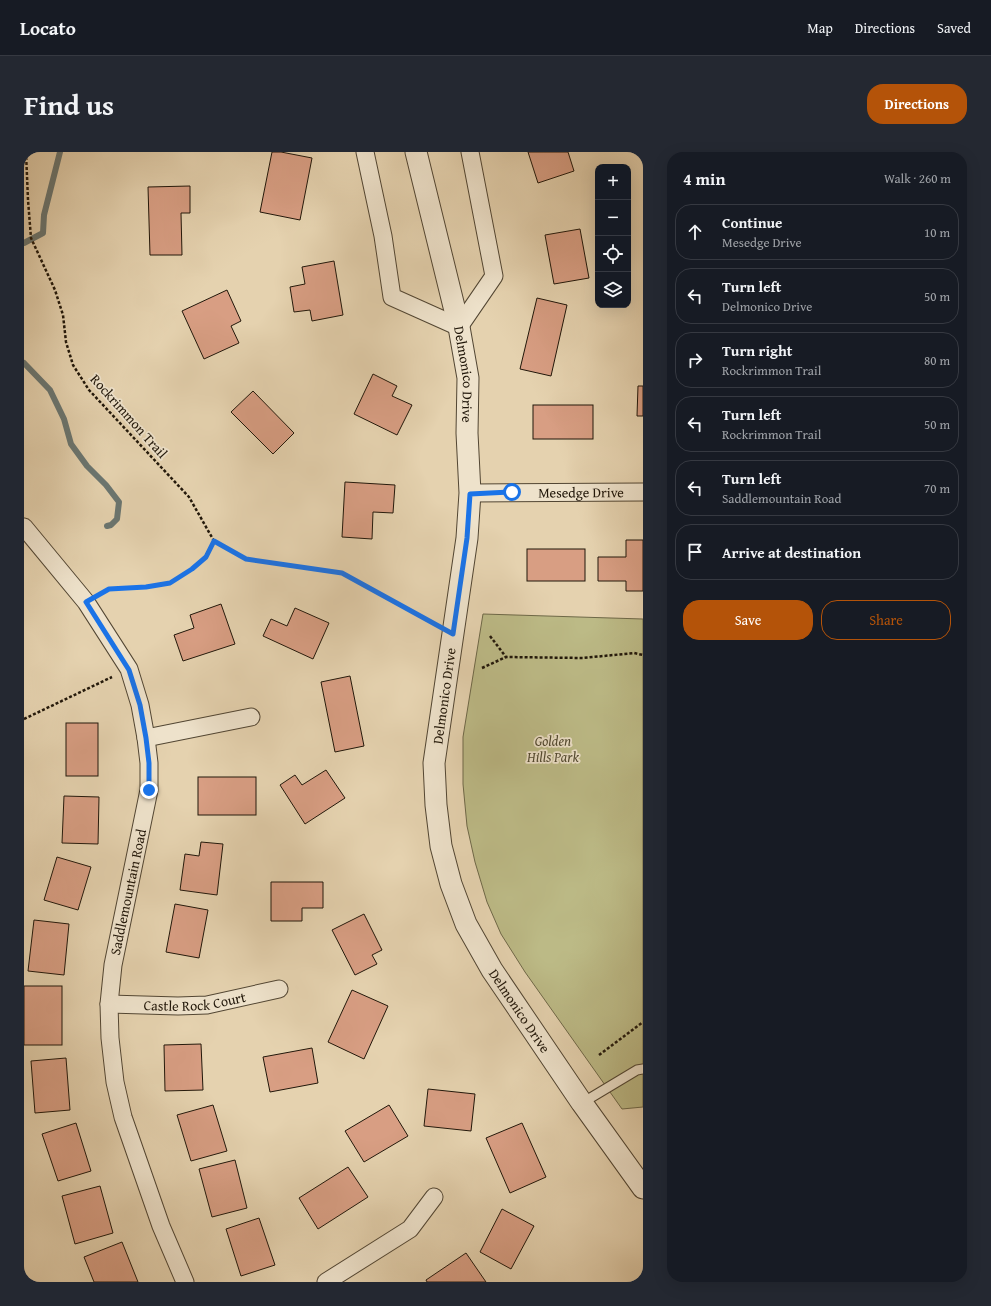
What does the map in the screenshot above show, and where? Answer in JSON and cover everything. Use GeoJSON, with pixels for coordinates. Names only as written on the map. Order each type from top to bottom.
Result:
{"type":"FeatureCollection","features":[{"type":"Feature","properties":{"kind":"street"},"geometry":{"type":"LineString","coordinates":[[365,152],[383,236],[392,297],[459,327],[494,276],[470,152]]}},
{"type":"Feature","properties":{"kind":"street","name":"Delmonico Drive"},"geometry":{"type":"LineString","coordinates":[[416,152],[459,327],[468,378],[467,433],[470,494],[467,538],[434,763],[436,804],[441,846],[451,884],[466,924],[492,970],[582,1103],[643,1188]]}},
{"type":"Feature","properties":{"kind":"street","name":"Mesedge Drive"},"geometry":{"type":"LineString","coordinates":[[470,494],[643,492]]}},
{"type":"Feature","properties":{"kind":"street","name":"Saddlemountain Road"},"geometry":{"type":"LineString","coordinates":[[24,527],[86,602],[129,670],[140,705],[149,763],[149,790],[113,965],[108,1004],[110,1038],[115,1082],[123,1117],[161,1226],[184,1282]]}},
{"type":"Feature","properties":{"kind":"street"},"geometry":{"type":"LineString","coordinates":[[146,738],[251,717]]}},
{"type":"Feature","properties":{"kind":"street","name":"Castle Rock Court"},"geometry":{"type":"LineString","coordinates":[[108,1004],[178,1006],[207,1005],[279,989]]}},
{"type":"Feature","properties":{"kind":"street"},"geometry":{"type":"LineString","coordinates":[[326,1282],[410,1228],[434,1198]]}},
{"type":"Feature","properties":{"kind":"lane"},"geometry":{"type":"LineString","coordinates":[[582,1103],[637,1070],[643,1069]]}},
{"type":"Feature","properties":{"kind":"path","name":"Rockrimmon Trail"},"geometry":{"type":"LineString","coordinates":[[26,152],[31,238],[55,290],[63,315],[66,342],[73,364],[88,390],[189,497],[214,541]]}},
{"type":"Feature","properties":{"kind":"path"},"geometry":{"type":"LineString","coordinates":[[86,602],[109,589],[146,587],[170,583],[192,569],[206,557],[214,541],[246,559],[342,573],[453,634]]}},
{"type":"Feature","properties":{"kind":"path"},"geometry":{"type":"LineString","coordinates":[[490,636],[506,656]]}},
{"type":"Feature","properties":{"kind":"path"},"geometry":{"type":"LineString","coordinates":[[482,668],[506,656],[583,658],[634,653],[643,655]]}},
{"type":"Feature","properties":{"kind":"path"},"geometry":{"type":"LineString","coordinates":[[24,718],[129,670]]}},
{"type":"Feature","properties":{"kind":"path"},"geometry":{"type":"LineString","coordinates":[[598,1055],[643,1022]]}},
{"type":"Feature","properties":{"kind":"green space","name":"Golden Hills Park"},"geometry":{"type":"Polygon","coordinates":[[[483,614],[643,619],[643,1107],[622,1109],[525,972],[501,934],[487,902],[475,862],[467,826],[463,784],[463,737],[483,614]]]}},
{"type":"Feature","properties":{"kind":"building"},"geometry":{"type":"Polygon","coordinates":[[[272,152],[281,152],[312,158],[300,220],[260,212],[272,152]]]}},
{"type":"Feature","properties":{"kind":"building"},"geometry":{"type":"Polygon","coordinates":[[[528,152],[568,152],[574,171],[538,183],[528,152]]]}},
{"type":"Feature","properties":{"kind":"building"},"geometry":{"type":"Polygon","coordinates":[[[190,186],[190,213],[181,213],[182,255],[150,255],[148,187],[190,186]]]}},
{"type":"Feature","properties":{"kind":"building"},"geometry":{"type":"Polygon","coordinates":[[[580,229],[589,278],[554,284],[545,235],[580,229]]]}},
{"type":"Feature","properties":{"kind":"building"},"geometry":{"type":"Polygon","coordinates":[[[334,261],[343,315],[312,321],[310,310],[294,312],[290,287],[305,284],[302,267],[334,261]]]}},
{"type":"Feature","properties":{"kind":"building"},"geometry":{"type":"Polygon","coordinates":[[[227,290],[241,321],[231,326],[239,343],[204,359],[182,311],[227,290]]]}},
{"type":"Feature","properties":{"kind":"building"},"geometry":{"type":"Polygon","coordinates":[[[537,298],[567,305],[551,376],[520,369],[537,298]]]}},
{"type":"Feature","properties":{"kind":"building"},"geometry":{"type":"Polygon","coordinates":[[[373,374],[397,386],[392,396],[412,405],[397,435],[354,414],[373,374]]]}},
{"type":"Feature","properties":{"kind":"building"},"geometry":{"type":"Polygon","coordinates":[[[638,386],[643,386],[643,416],[637,416],[638,386]]]}},
{"type":"Feature","properties":{"kind":"building"},"geometry":{"type":"Polygon","coordinates":[[[253,391],[294,433],[273,454],[231,412],[253,391]]]}},
{"type":"Feature","properties":{"kind":"building"},"geometry":{"type":"Polygon","coordinates":[[[533,405],[593,405],[593,439],[533,439],[533,405]]]}},
{"type":"Feature","properties":{"kind":"building"},"geometry":{"type":"Polygon","coordinates":[[[345,482],[395,485],[393,513],[373,512],[372,539],[342,537],[345,482]]]}},
{"type":"Feature","properties":{"kind":"building"},"geometry":{"type":"Polygon","coordinates":[[[626,540],[643,540],[643,591],[626,591],[626,581],[598,581],[598,557],[626,557],[626,540]]]}},
{"type":"Feature","properties":{"kind":"building"},"geometry":{"type":"Polygon","coordinates":[[[527,549],[585,549],[585,581],[527,581],[527,549]]]}},
{"type":"Feature","properties":{"kind":"building"},"geometry":{"type":"Polygon","coordinates":[[[221,604],[235,644],[183,661],[174,635],[194,628],[190,615],[221,604]]]}},
{"type":"Feature","properties":{"kind":"building"},"geometry":{"type":"Polygon","coordinates":[[[295,608],[329,623],[313,659],[263,636],[271,619],[287,626],[295,608]]]}},
{"type":"Feature","properties":{"kind":"building"},"geometry":{"type":"Polygon","coordinates":[[[350,676],[364,746],[335,752],[321,682],[350,676]]]}},
{"type":"Feature","properties":{"kind":"building"},"geometry":{"type":"Polygon","coordinates":[[[66,723],[98,723],[98,776],[66,776],[66,723]]]}},
{"type":"Feature","properties":{"kind":"building"},"geometry":{"type":"Polygon","coordinates":[[[326,770],[345,798],[305,824],[280,785],[295,775],[302,785],[326,770]]]}},
{"type":"Feature","properties":{"kind":"building"},"geometry":{"type":"Polygon","coordinates":[[[198,777],[256,777],[256,815],[198,815],[198,777]]]}},
{"type":"Feature","properties":{"kind":"building"},"geometry":{"type":"Polygon","coordinates":[[[64,796],[99,797],[98,844],[62,843],[64,796]]]}},
{"type":"Feature","properties":{"kind":"building"},"geometry":{"type":"Polygon","coordinates":[[[201,842],[223,844],[217,895],[180,890],[185,854],[199,856],[201,842]]]}},
{"type":"Feature","properties":{"kind":"building"},"geometry":{"type":"Polygon","coordinates":[[[57,857],[91,867],[78,910],[44,900],[57,857]]]}},
{"type":"Feature","properties":{"kind":"building"},"geometry":{"type":"Polygon","coordinates":[[[271,882],[323,882],[323,908],[302,908],[302,921],[271,921],[271,882]]]}},
{"type":"Feature","properties":{"kind":"building"},"geometry":{"type":"Polygon","coordinates":[[[175,904],[208,910],[199,958],[166,952],[175,904]]]}},
{"type":"Feature","properties":{"kind":"building"},"geometry":{"type":"Polygon","coordinates":[[[364,914],[382,950],[372,955],[377,964],[355,975],[332,930],[364,914]]]}},
{"type":"Feature","properties":{"kind":"building"},"geometry":{"type":"Polygon","coordinates":[[[34,920],[69,924],[64,975],[28,971],[34,920]]]}},
{"type":"Feature","properties":{"kind":"building"},"geometry":{"type":"Polygon","coordinates":[[[24,986],[62,986],[62,1045],[24,1045],[24,986]]]}},
{"type":"Feature","properties":{"kind":"building"},"geometry":{"type":"Polygon","coordinates":[[[352,990],[388,1006],[364,1059],[328,1042],[352,990]]]}},
{"type":"Feature","properties":{"kind":"building"},"geometry":{"type":"Polygon","coordinates":[[[201,1044],[203,1090],[165,1091],[164,1045],[201,1044]]]}},
{"type":"Feature","properties":{"kind":"building"},"geometry":{"type":"Polygon","coordinates":[[[312,1048],[318,1083],[270,1092],[263,1057],[312,1048]]]}},
{"type":"Feature","properties":{"kind":"building"},"geometry":{"type":"Polygon","coordinates":[[[66,1058],[70,1110],[35,1113],[31,1061],[66,1058]]]}},
{"type":"Feature","properties":{"kind":"building"},"geometry":{"type":"Polygon","coordinates":[[[428,1089],[475,1094],[471,1131],[424,1126],[428,1089]]]}},
{"type":"Feature","properties":{"kind":"building"},"geometry":{"type":"Polygon","coordinates":[[[213,1105],[227,1151],[191,1161],[177,1115],[213,1105]]]}},
{"type":"Feature","properties":{"kind":"building"},"geometry":{"type":"Polygon","coordinates":[[[389,1105],[408,1136],[364,1162],[345,1131],[389,1105]]]}},
{"type":"Feature","properties":{"kind":"building"},"geometry":{"type":"Polygon","coordinates":[[[76,1123],[91,1171],[58,1181],[42,1134],[76,1123]]]}},
{"type":"Feature","properties":{"kind":"building"},"geometry":{"type":"Polygon","coordinates":[[[522,1123],[546,1177],[510,1193],[486,1138],[522,1123]]]}},
{"type":"Feature","properties":{"kind":"building"},"geometry":{"type":"Polygon","coordinates":[[[235,1160],[247,1208],[212,1217],[199,1169],[235,1160]]]}},
{"type":"Feature","properties":{"kind":"building"},"geometry":{"type":"Polygon","coordinates":[[[348,1167],[368,1197],[318,1229],[299,1198],[348,1167]]]}},
{"type":"Feature","properties":{"kind":"building"},"geometry":{"type":"Polygon","coordinates":[[[100,1186],[113,1233],[75,1244],[62,1196],[100,1186]]]}},
{"type":"Feature","properties":{"kind":"building"},"geometry":{"type":"Polygon","coordinates":[[[502,1209],[534,1226],[511,1269],[480,1252],[502,1209]]]}},
{"type":"Feature","properties":{"kind":"building"},"geometry":{"type":"Polygon","coordinates":[[[259,1218],[275,1265],[241,1276],[226,1229],[259,1218]]]}},
{"type":"Feature","properties":{"kind":"building"},"geometry":{"type":"Polygon","coordinates":[[[122,1242],[138,1282],[94,1282],[84,1257],[122,1242]]]}},
{"type":"Feature","properties":{"kind":"building"},"geometry":{"type":"Polygon","coordinates":[[[466,1253],[486,1282],[427,1282],[426,1280],[466,1253]]]}},
{"type":"Feature","properties":{"kind":"waterway"},"geometry":{"type":"LineString","coordinates":[[24,243],[43,233],[44,215],[60,152]]}},
{"type":"Feature","properties":{"kind":"waterway"},"geometry":{"type":"LineString","coordinates":[[24,363],[50,390],[64,419],[71,444],[87,466],[106,485],[119,502],[117,519],[111,525],[107,526]]}},
{"type":"Feature","properties":{"kind":"route"},"geometry":{"type":"LineString","coordinates":[[149,790],[149,763],[146,738],[140,705],[129,670],[86,602],[109,589],[146,587],[170,583],[192,569],[206,557],[214,541],[246,559],[342,573],[453,634],[467,538],[470,494],[512,492]]}}]}
